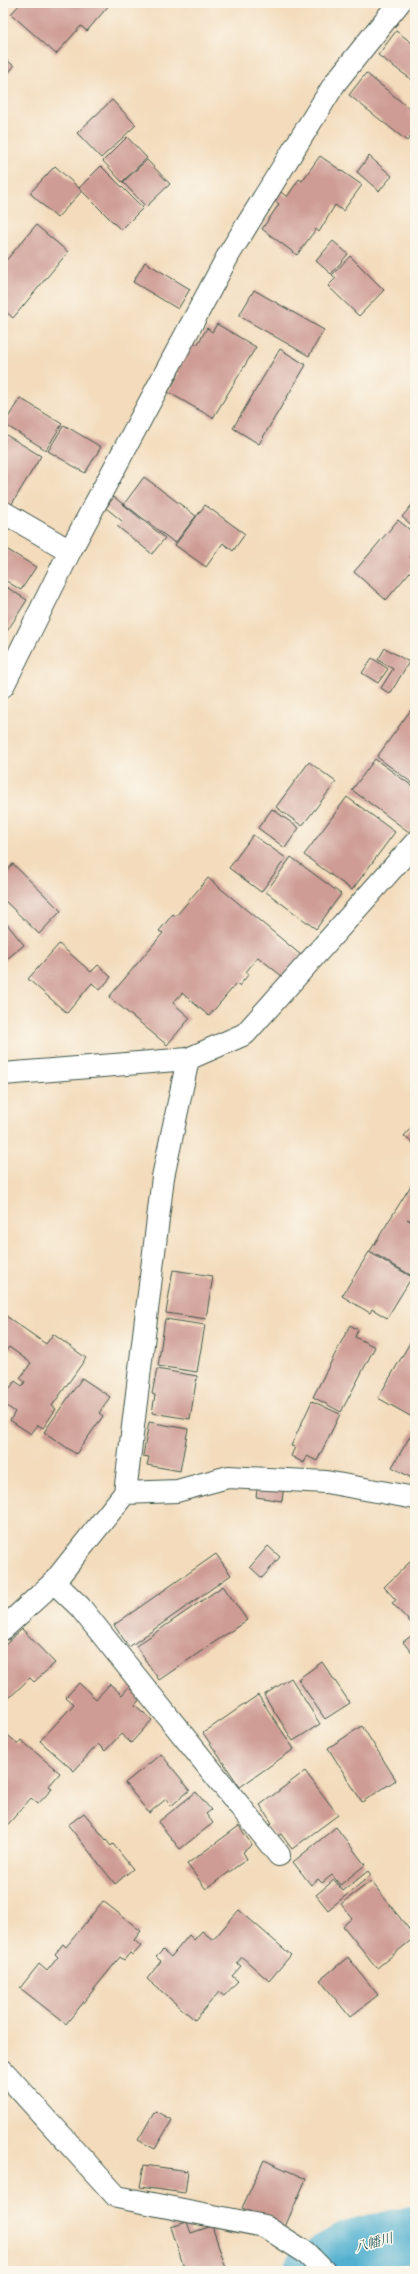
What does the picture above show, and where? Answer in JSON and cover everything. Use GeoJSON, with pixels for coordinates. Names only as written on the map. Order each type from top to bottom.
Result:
{"type":"FeatureCollection","features":[{"type":"Feature","properties":{"kind":"street"},"geometry":{"type":"LineString","coordinates":[[6,671],[229,254],[335,83],[399,3]]}},
{"type":"Feature","properties":{"kind":"street"},"geometry":{"type":"LineString","coordinates":[[3,512],[70,550]]}},
{"type":"Feature","properties":{"kind":"street"},"geometry":{"type":"LineString","coordinates":[[3,1074],[188,1059],[245,1034],[415,843]]}},
{"type":"Feature","properties":{"kind":"street"},"geometry":{"type":"LineString","coordinates":[[3,1628],[54,1582],[125,1493],[163,1177],[188,1059]]}},
{"type":"Feature","properties":{"kind":"street"},"geometry":{"type":"LineString","coordinates":[[125,1493],[177,1491],[228,1477],[326,1482],[415,1498]]}},
{"type":"Feature","properties":{"kind":"street"},"geometry":{"type":"LineString","coordinates":[[54,1582],[80,1607],[279,1855]]}},
{"type":"Feature","properties":{"kind":"street"},"geometry":{"type":"LineString","coordinates":[[3,2071],[117,2197],[264,2226],[306,2252],[324,2271]]}},
{"type":"Feature","properties":{"kind":"building"},"geometry":{"type":"Polygon","coordinates":[[[21,3],[110,4],[87,31],[81,26],[56,54],[11,14],[21,3]]]}},
{"type":"Feature","properties":{"kind":"building"},"geometry":{"type":"Polygon","coordinates":[[[396,31],[415,45],[415,82],[378,55],[396,31]]]}},
{"type":"Feature","properties":{"kind":"building"},"geometry":{"type":"Polygon","coordinates":[[[3,57],[14,66],[3,80],[3,57]]]}},
{"type":"Feature","properties":{"kind":"building"},"geometry":{"type":"Polygon","coordinates":[[[366,73],[415,113],[415,131],[407,141],[349,95],[366,73]]]}},
{"type":"Feature","properties":{"kind":"building"},"geometry":{"type":"Polygon","coordinates":[[[112,100],[136,125],[101,158],[77,133],[112,100]]]}},
{"type":"Feature","properties":{"kind":"building"},"geometry":{"type":"Polygon","coordinates":[[[127,137],[147,158],[122,182],[103,161],[127,137]]]}},
{"type":"Feature","properties":{"kind":"building"},"geometry":{"type":"Polygon","coordinates":[[[320,156],[362,185],[343,211],[335,205],[319,232],[316,229],[297,255],[262,229],[279,204],[275,201],[281,192],[287,197],[299,179],[302,181],[320,156]]]}},
{"type":"Feature","properties":{"kind":"building"},"geometry":{"type":"Polygon","coordinates":[[[369,156],[392,176],[379,191],[357,172],[369,156]]]}},
{"type":"Feature","properties":{"kind":"building"},"geometry":{"type":"Polygon","coordinates":[[[147,160],[170,184],[146,207],[123,182],[147,160]]]}},
{"type":"Feature","properties":{"kind":"building"},"geometry":{"type":"Polygon","coordinates":[[[55,166],[82,191],[57,218],[30,193],[55,166]]]}},
{"type":"Feature","properties":{"kind":"building"},"geometry":{"type":"Polygon","coordinates":[[[101,166],[143,208],[121,230],[79,188],[101,166]]]}},
{"type":"Feature","properties":{"kind":"building"},"geometry":{"type":"Polygon","coordinates":[[[36,225],[68,252],[13,318],[3,309],[3,264],[36,225]]]}},
{"type":"Feature","properties":{"kind":"building"},"geometry":{"type":"Polygon","coordinates":[[[333,241],[348,254],[331,274],[316,261],[333,241]]]}},
{"type":"Feature","properties":{"kind":"building"},"geometry":{"type":"Polygon","coordinates":[[[350,256],[384,290],[359,316],[328,286],[336,278],[332,275],[350,256]]]}},
{"type":"Feature","properties":{"kind":"building"},"geometry":{"type":"Polygon","coordinates":[[[145,262],[190,289],[178,309],[133,282],[145,262]]]}},
{"type":"Feature","properties":{"kind":"building"},"geometry":{"type":"Polygon","coordinates":[[[254,290],[324,330],[309,356],[239,316],[254,290]]]}},
{"type":"Feature","properties":{"kind":"building"},"geometry":{"type":"Polygon","coordinates":[[[217,324],[256,347],[213,418],[168,392],[179,374],[175,372],[193,342],[197,345],[207,328],[212,332],[217,324]]]}},
{"type":"Feature","properties":{"kind":"building"},"geometry":{"type":"Polygon","coordinates":[[[280,349],[306,365],[259,444],[233,428],[280,349]]]}},
{"type":"Feature","properties":{"kind":"building"},"geometry":{"type":"Polygon","coordinates":[[[20,398],[62,424],[46,450],[4,424],[20,398]]]}},
{"type":"Feature","properties":{"kind":"building"},"geometry":{"type":"Polygon","coordinates":[[[64,425],[101,447],[85,473],[48,451],[64,425]]]}},
{"type":"Feature","properties":{"kind":"building"},"geometry":{"type":"Polygon","coordinates":[[[3,433],[41,456],[10,507],[3,503],[3,433]]]}},
{"type":"Feature","properties":{"kind":"building"},"geometry":{"type":"Polygon","coordinates":[[[144,477],[196,516],[175,543],[124,504],[144,477]]]}},
{"type":"Feature","properties":{"kind":"building"},"geometry":{"type":"Polygon","coordinates":[[[114,497],[165,538],[152,554],[117,526],[122,521],[106,508],[114,497]]]}},
{"type":"Feature","properties":{"kind":"building"},"geometry":{"type":"Polygon","coordinates":[[[415,501],[415,528],[402,517],[415,501]]]}},
{"type":"Feature","properties":{"kind":"building"},"geometry":{"type":"Polygon","coordinates":[[[205,505],[245,534],[233,551],[223,543],[206,567],[175,545],[205,505]]]}},
{"type":"Feature","properties":{"kind":"building"},"geometry":{"type":"Polygon","coordinates":[[[398,520],[415,534],[415,544],[413,547],[415,552],[410,557],[415,561],[415,566],[386,600],[354,572],[398,520]]]}},
{"type":"Feature","properties":{"kind":"building"},"geometry":{"type":"Polygon","coordinates":[[[3,547],[36,567],[21,590],[3,579],[3,547]]]}},
{"type":"Feature","properties":{"kind":"building"},"geometry":{"type":"Polygon","coordinates":[[[3,585],[27,600],[4,636],[3,635],[3,585]]]}},
{"type":"Feature","properties":{"kind":"building"},"geometry":{"type":"Polygon","coordinates":[[[385,648],[409,662],[390,694],[381,688],[393,669],[378,660],[385,648]]]}},
{"type":"Feature","properties":{"kind":"building"},"geometry":{"type":"Polygon","coordinates":[[[372,658],[388,669],[378,683],[362,673],[372,658]]]}},
{"type":"Feature","properties":{"kind":"building"},"geometry":{"type":"Polygon","coordinates":[[[415,704],[415,785],[377,757],[415,704]]]}},
{"type":"Feature","properties":{"kind":"building"},"geometry":{"type":"Polygon","coordinates":[[[375,759],[415,788],[415,824],[409,832],[352,790],[375,759]]]}},
{"type":"Feature","properties":{"kind":"building"},"geometry":{"type":"Polygon","coordinates":[[[309,762],[336,782],[302,826],[276,807],[309,762]]]}},
{"type":"Feature","properties":{"kind":"building"},"geometry":{"type":"Polygon","coordinates":[[[347,797],[395,832],[352,890],[304,855],[347,797]]]}},
{"type":"Feature","properties":{"kind":"building"},"geometry":{"type":"Polygon","coordinates":[[[272,809],[299,828],[285,848],[258,828],[272,809]]]}},
{"type":"Feature","properties":{"kind":"building"},"geometry":{"type":"Polygon","coordinates":[[[253,835],[286,858],[261,892],[229,868],[253,835]]]}},
{"type":"Feature","properties":{"kind":"building"},"geometry":{"type":"Polygon","coordinates":[[[291,857],[341,894],[316,929],[266,892],[291,857]]]}},
{"type":"Feature","properties":{"kind":"building"},"geometry":{"type":"Polygon","coordinates":[[[13,864],[61,911],[39,934],[3,899],[3,875],[13,864]]]}},
{"type":"Feature","properties":{"kind":"building"},"geometry":{"type":"Polygon","coordinates":[[[208,878],[301,955],[283,977],[258,957],[246,972],[249,974],[239,986],[236,984],[209,1016],[182,993],[173,1003],[190,1018],[167,1045],[109,997],[163,933],[159,931],[173,914],[176,916],[208,878]]]}},
{"type":"Feature","properties":{"kind":"building"},"geometry":{"type":"Polygon","coordinates":[[[6,923],[24,945],[3,962],[3,925],[6,923]]]}},
{"type":"Feature","properties":{"kind":"building"},"geometry":{"type":"Polygon","coordinates":[[[59,944],[91,972],[98,965],[111,977],[100,990],[92,983],[67,1013],[28,979],[59,944]]]}},
{"type":"Feature","properties":{"kind":"building"},"geometry":{"type":"Polygon","coordinates":[[[415,1123],[415,1145],[404,1136],[415,1123]]]}},
{"type":"Feature","properties":{"kind":"building"},"geometry":{"type":"Polygon","coordinates":[[[415,1179],[415,1223],[407,1219],[415,1224],[415,1271],[412,1276],[370,1251],[415,1179]]]}},
{"type":"Feature","properties":{"kind":"building"},"geometry":{"type":"Polygon","coordinates":[[[369,1252],[412,1277],[387,1318],[372,1309],[370,1313],[342,1296],[369,1252]]]}},
{"type":"Feature","properties":{"kind":"building"},"geometry":{"type":"Polygon","coordinates":[[[173,1270],[213,1276],[206,1319],[166,1313],[173,1270]]]}},
{"type":"Feature","properties":{"kind":"building"},"geometry":{"type":"Polygon","coordinates":[[[6,1316],[46,1344],[53,1334],[86,1358],[52,1406],[56,1409],[43,1428],[38,1425],[31,1434],[10,1420],[15,1412],[3,1403],[3,1398],[15,1381],[22,1386],[25,1382],[20,1378],[31,1363],[9,1347],[3,1354],[3,1321],[6,1316]]]}},
{"type":"Feature","properties":{"kind":"building"},"geometry":{"type":"Polygon","coordinates":[[[165,1319],[205,1325],[197,1372],[158,1366],[165,1319]]]}},
{"type":"Feature","properties":{"kind":"building"},"geometry":{"type":"Polygon","coordinates":[[[350,1325],[358,1330],[355,1337],[375,1347],[341,1412],[313,1397],[350,1325]]]}},
{"type":"Feature","properties":{"kind":"building"},"geometry":{"type":"Polygon","coordinates":[[[415,1334],[415,1412],[412,1417],[378,1398],[415,1334]]]}},
{"type":"Feature","properties":{"kind":"building"},"geometry":{"type":"Polygon","coordinates":[[[157,1369],[197,1376],[190,1419],[152,1413],[155,1395],[152,1394],[157,1369]]]}},
{"type":"Feature","properties":{"kind":"building"},"geometry":{"type":"Polygon","coordinates":[[[82,1378],[110,1397],[99,1413],[103,1416],[76,1454],[44,1432],[82,1378]]]}},
{"type":"Feature","properties":{"kind":"building"},"geometry":{"type":"Polygon","coordinates":[[[312,1401],[340,1414],[317,1461],[307,1456],[304,1463],[291,1456],[295,1447],[291,1446],[312,1401]]]}},
{"type":"Feature","properties":{"kind":"building"},"geometry":{"type":"Polygon","coordinates":[[[149,1422],[188,1429],[180,1471],[147,1465],[149,1457],[143,1456],[149,1422]]]}},
{"type":"Feature","properties":{"kind":"building"},"geometry":{"type":"Polygon","coordinates":[[[415,1428],[415,1480],[392,1467],[415,1428]]]}},
{"type":"Feature","properties":{"kind":"building"},"geometry":{"type":"Polygon","coordinates":[[[258,1483],[284,1486],[282,1501],[256,1497],[258,1483]]]}},
{"type":"Feature","properties":{"kind":"building"},"geometry":{"type":"Polygon","coordinates":[[[268,1546],[280,1557],[262,1578],[250,1567],[268,1546]]]}},
{"type":"Feature","properties":{"kind":"building"},"geometry":{"type":"Polygon","coordinates":[[[216,1554],[231,1575],[129,1647],[114,1625],[216,1554]]]}},
{"type":"Feature","properties":{"kind":"building"},"geometry":{"type":"Polygon","coordinates":[[[415,1557],[415,1627],[392,1603],[396,1600],[384,1587],[415,1557]]]}},
{"type":"Feature","properties":{"kind":"building"},"geometry":{"type":"Polygon","coordinates":[[[223,1586],[247,1620],[159,1680],[136,1646],[223,1586]]]}},
{"type":"Feature","properties":{"kind":"building"},"geometry":{"type":"Polygon","coordinates":[[[22,1629],[55,1663],[34,1682],[30,1678],[8,1699],[3,1694],[3,1647],[22,1629]]]}},
{"type":"Feature","properties":{"kind":"building"},"geometry":{"type":"Polygon","coordinates":[[[415,1633],[415,1657],[403,1642],[415,1633]]]}},
{"type":"Feature","properties":{"kind":"building"},"geometry":{"type":"Polygon","coordinates":[[[322,1662],[350,1703],[325,1719],[298,1679],[322,1662]]]}},
{"type":"Feature","properties":{"kind":"building"},"geometry":{"type":"Polygon","coordinates":[[[291,1678],[320,1724],[293,1741],[264,1695],[291,1678]]]}},
{"type":"Feature","properties":{"kind":"building"},"geometry":{"type":"Polygon","coordinates":[[[79,1683],[96,1699],[110,1684],[122,1695],[131,1684],[143,1695],[135,1705],[152,1720],[131,1743],[121,1734],[105,1751],[98,1744],[74,1771],[40,1741],[74,1704],[66,1697],[79,1683]]]}},
{"type":"Feature","properties":{"kind":"building"},"geometry":{"type":"Polygon","coordinates":[[[258,1695],[294,1749],[240,1787],[203,1733],[258,1695]]]}},
{"type":"Feature","properties":{"kind":"building"},"geometry":{"type":"Polygon","coordinates":[[[362,1726],[396,1780],[362,1802],[328,1748],[362,1726]]]}},
{"type":"Feature","properties":{"kind":"building"},"geometry":{"type":"Polygon","coordinates":[[[3,1731],[18,1744],[21,1740],[60,1773],[49,1786],[52,1789],[38,1804],[31,1798],[3,1830],[3,1731]]]}},
{"type":"Feature","properties":{"kind":"building"},"geometry":{"type":"Polygon","coordinates":[[[161,1754],[190,1790],[171,1806],[166,1799],[149,1813],[125,1783],[161,1754]]]}},
{"type":"Feature","properties":{"kind":"building"},"geometry":{"type":"Polygon","coordinates":[[[305,1771],[338,1815],[292,1849],[281,1834],[276,1837],[268,1827],[272,1823],[260,1805],[305,1771]]]}},
{"type":"Feature","properties":{"kind":"building"},"geometry":{"type":"Polygon","coordinates":[[[196,1792],[211,1810],[206,1814],[213,1823],[180,1849],[158,1822],[196,1792]]]}},
{"type":"Feature","properties":{"kind":"building"},"geometry":{"type":"Polygon","coordinates":[[[84,1813],[111,1846],[113,1844],[133,1869],[115,1884],[68,1825],[84,1813]]]}},
{"type":"Feature","properties":{"kind":"building"},"geometry":{"type":"Polygon","coordinates":[[[239,1826],[252,1845],[243,1852],[247,1859],[206,1889],[187,1864],[239,1826]]]}},
{"type":"Feature","properties":{"kind":"building"},"geometry":{"type":"Polygon","coordinates":[[[336,1827],[365,1865],[340,1885],[332,1875],[322,1883],[318,1879],[311,1885],[293,1862],[336,1827]]]}},
{"type":"Feature","properties":{"kind":"building"},"geometry":{"type":"Polygon","coordinates":[[[368,1871],[371,1875],[328,1910],[316,1895],[334,1880],[343,1891],[368,1871]]]}},
{"type":"Feature","properties":{"kind":"building"},"geometry":{"type":"Polygon","coordinates":[[[371,1881],[415,1937],[377,1968],[343,1926],[352,1918],[341,1904],[371,1881]]]}},
{"type":"Feature","properties":{"kind":"building"},"geometry":{"type":"Polygon","coordinates":[[[103,1901],[141,1931],[134,1940],[141,1946],[133,1955],[130,1953],[124,1960],[120,1957],[66,2024],[20,1988],[39,1964],[47,1971],[58,1957],[55,1954],[63,1944],[66,1947],[103,1901]]]}},
{"type":"Feature","properties":{"kind":"building"},"geometry":{"type":"Polygon","coordinates":[[[239,1910],[291,1955],[269,1981],[242,1957],[237,1963],[241,1966],[232,1976],[238,1981],[224,1996],[219,1992],[195,2020],[147,1979],[161,1961],[156,1957],[163,1950],[171,1957],[189,1935],[194,1940],[202,1931],[213,1940],[239,1910]]]}},
{"type":"Feature","properties":{"kind":"building"},"geometry":{"type":"Polygon","coordinates":[[[348,1957],[378,1995],[350,2017],[320,1980],[348,1957]]]}},
{"type":"Feature","properties":{"kind":"building"},"geometry":{"type":"Polygon","coordinates":[[[155,2111],[172,2120],[155,2149],[138,2140],[155,2111]]]}},
{"type":"Feature","properties":{"kind":"building"},"geometry":{"type":"Polygon","coordinates":[[[264,2160],[306,2179],[285,2227],[242,2208],[264,2160]]]}},
{"type":"Feature","properties":{"kind":"building"},"geometry":{"type":"Polygon","coordinates":[[[144,2165],[188,2171],[185,2193],[140,2187],[144,2165]]]}},
{"type":"Feature","properties":{"kind":"building"},"geometry":{"type":"Polygon","coordinates":[[[187,2222],[191,2233],[212,2226],[227,2271],[185,2271],[171,2227],[187,2222]]]}},
{"type":"Feature","properties":{"kind":"waterway","name":"八幡川"},"geometry":{"type":"LineString","coordinates":[[313,2271],[352,2249],[415,2233]]}}]}
